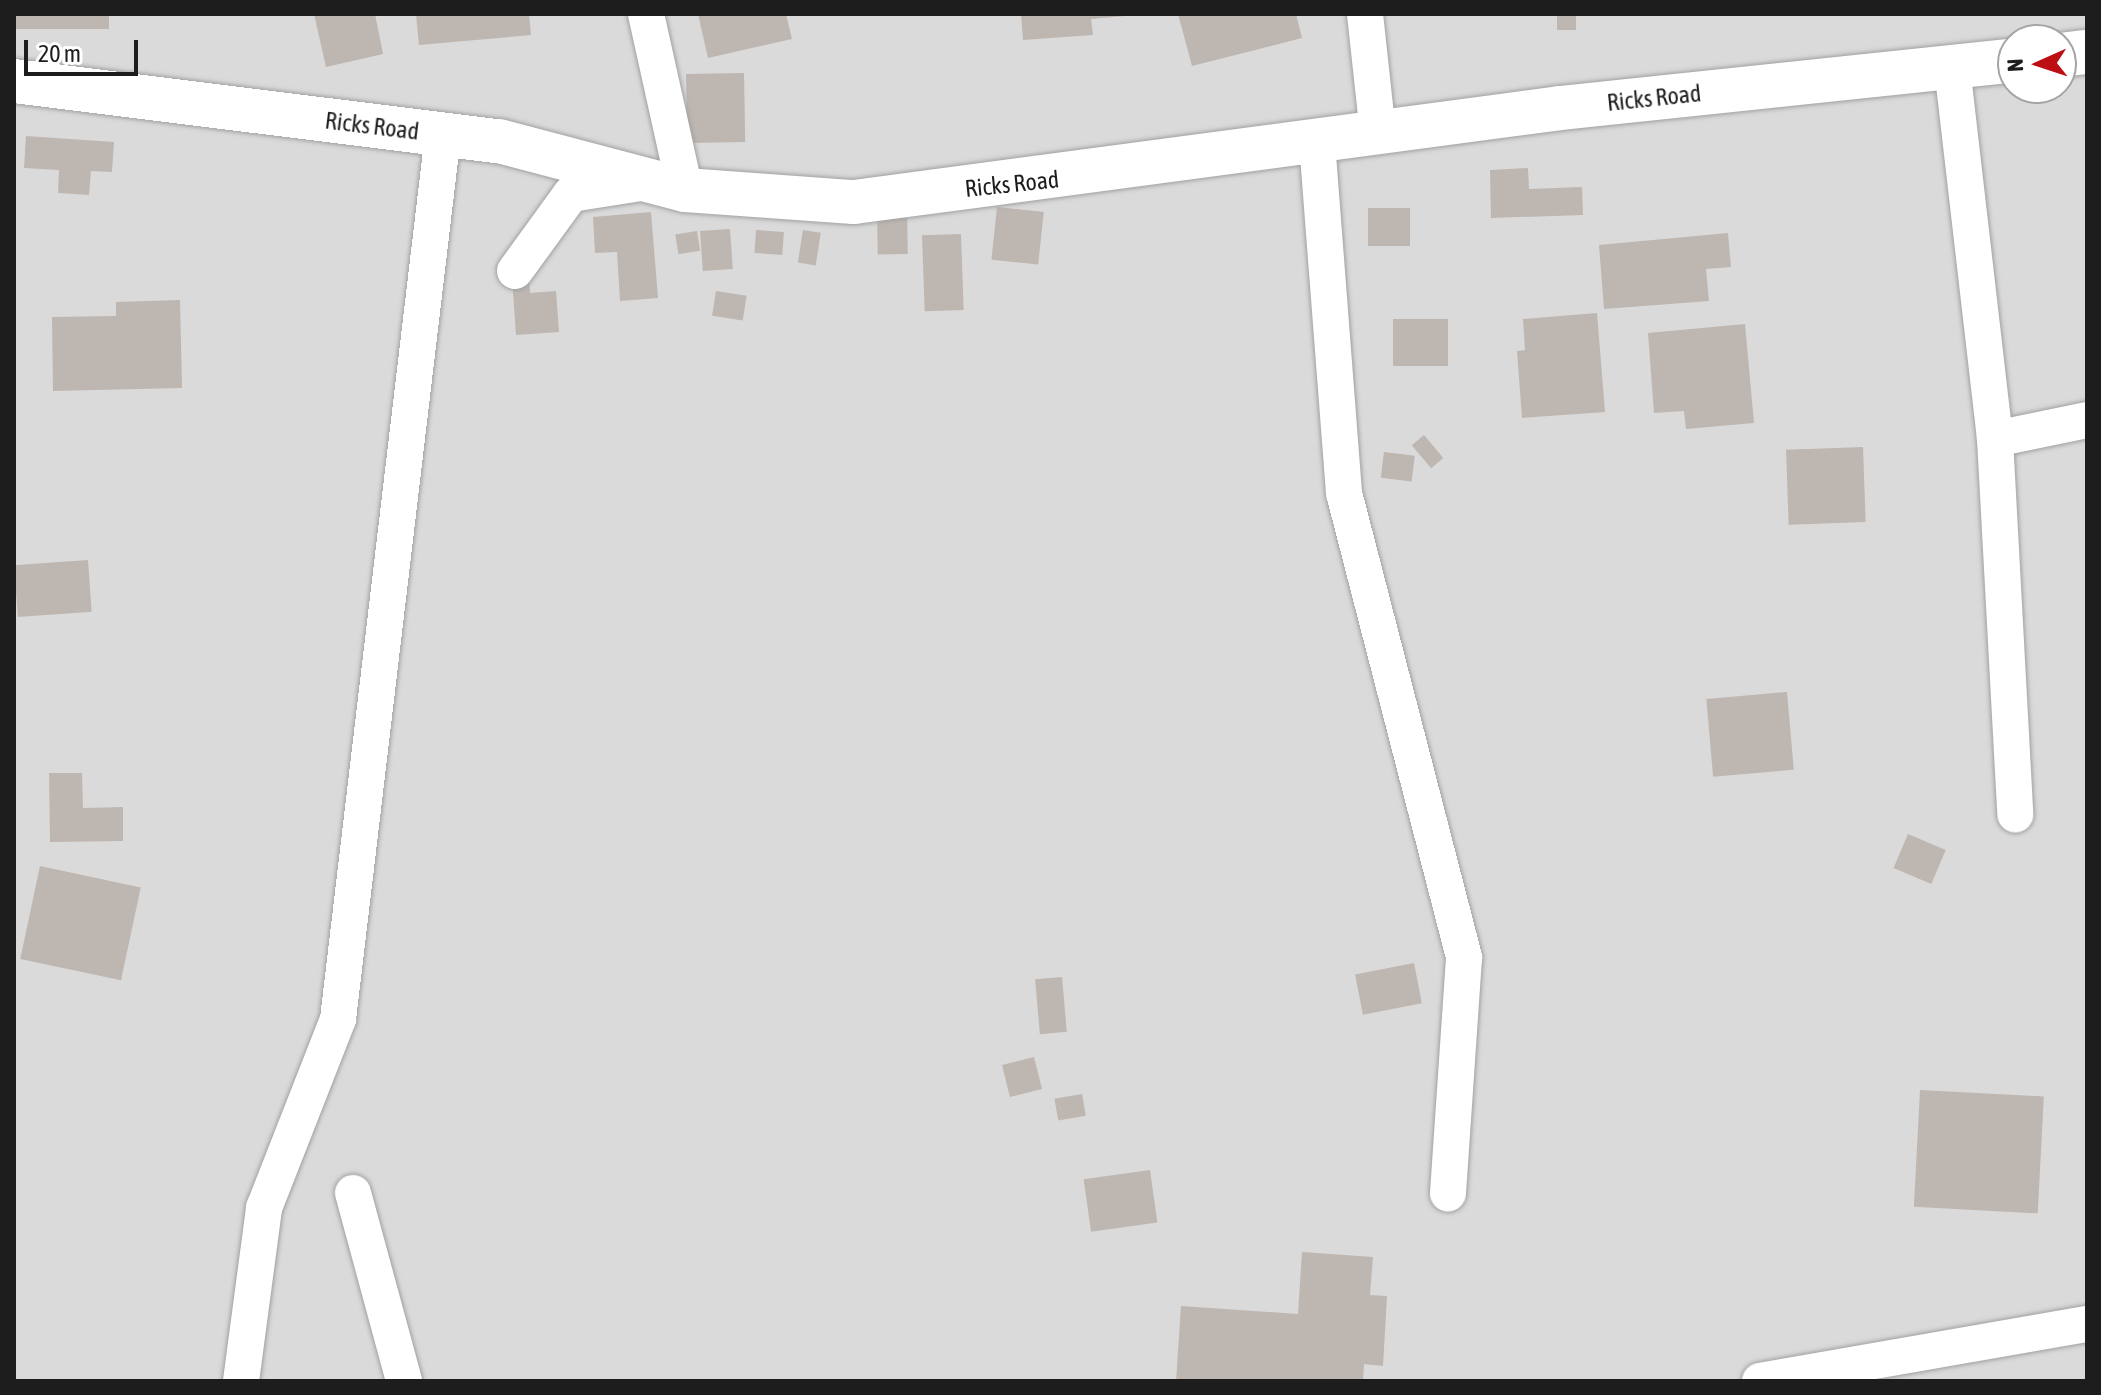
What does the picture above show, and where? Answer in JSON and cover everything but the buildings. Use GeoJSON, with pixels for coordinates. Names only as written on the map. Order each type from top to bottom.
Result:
{"type":"FeatureCollection","features":[{"type":"Feature","properties":{"kind":"street"},"geometry":{"type":"LineString","coordinates":[[515,271],[571,194],[668,186],[646,14]]}},
{"type":"Feature","properties":{"kind":"street"},"geometry":{"type":"LineString","coordinates":[[1365,14],[1378,134]]}},
{"type":"Feature","properties":{"kind":"street","name":"Ricks Road"},"geometry":{"type":"LineString","coordinates":[[14,81],[443,134],[668,186],[854,202],[1378,134],[1997,62]]}},
{"type":"Feature","properties":{"kind":"street"},"geometry":{"type":"LineString","coordinates":[[1952,67],[1995,439],[2015,814]]}},
{"type":"Feature","properties":{"kind":"street"},"geometry":{"type":"LineString","coordinates":[[241,1381],[264,1208],[338,1019],[443,134]]}},
{"type":"Feature","properties":{"kind":"street"},"geometry":{"type":"LineString","coordinates":[[1317,142],[1344,493],[1464,958],[1448,1193]]}},
{"type":"Feature","properties":{"kind":"street"},"geometry":{"type":"LineString","coordinates":[[1995,439],[2087,420]]}},
{"type":"Feature","properties":{"kind":"street"},"geometry":{"type":"LineString","coordinates":[[353,1193],[404,1381]]}},
{"type":"Feature","properties":{"kind":"street"},"geometry":{"type":"LineString","coordinates":[[1760,1381],[2087,1324]]}},
{"type":"Feature","properties":{"kind":"shaded area"},"geometry":{"type":"Polygon","coordinates":[[[14,14],[2087,14],[2087,1381],[14,1381],[14,14]]]}}]}
